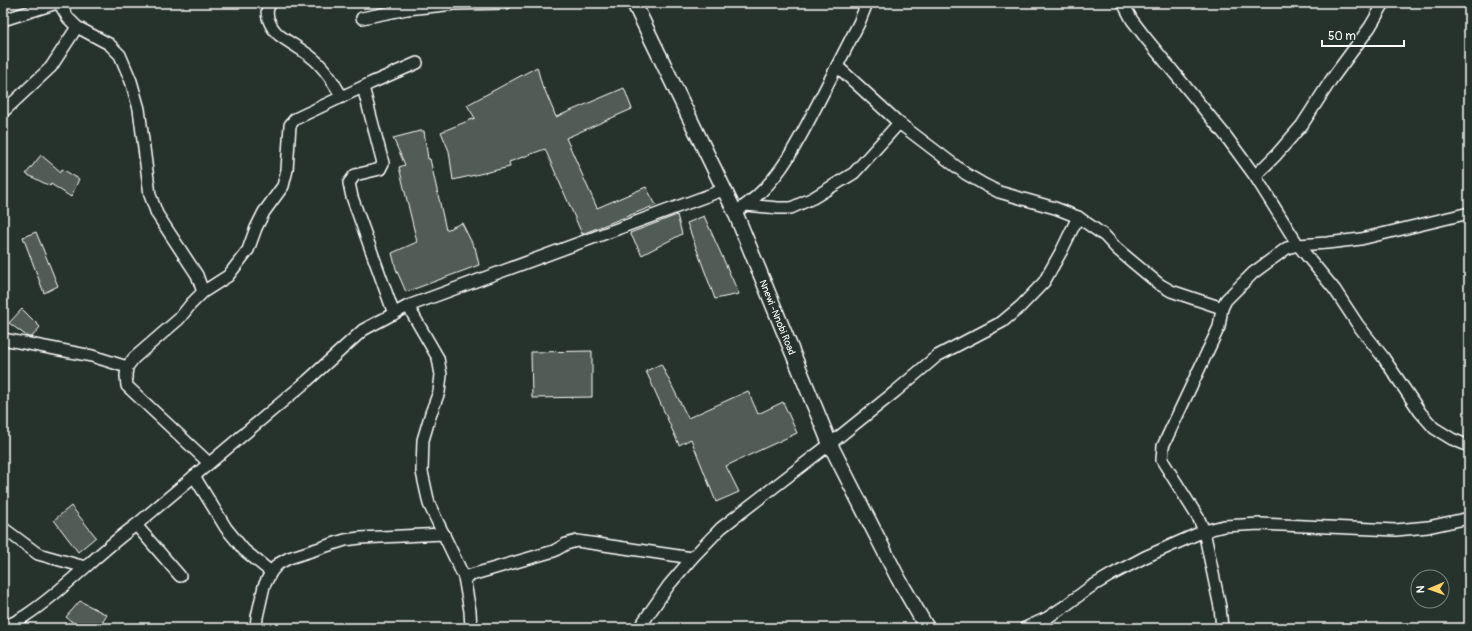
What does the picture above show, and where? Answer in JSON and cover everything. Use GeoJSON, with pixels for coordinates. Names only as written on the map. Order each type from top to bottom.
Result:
{"type":"FeatureCollection","features":[{"type":"Feature","properties":{"kind":"main road","name":"Nnewi -Nnobi Road"},"geometry":{"type":"LineString","coordinates":[[634,3],[665,65],[723,190],[740,208],[830,444],[898,578],[927,628]]}},
{"type":"Feature","properties":{"kind":"street"},"geometry":{"type":"LineString","coordinates":[[3,20],[58,3],[68,18],[77,27],[109,44],[120,55],[131,81],[139,110],[152,201],[157,214],[197,275],[203,292]]}},
{"type":"Feature","properties":{"kind":"street"},"geometry":{"type":"LineString","coordinates":[[271,3],[268,6],[267,13],[270,22],[279,34],[318,62],[331,77],[342,97]]}},
{"type":"Feature","properties":{"kind":"street"},"geometry":{"type":"LineString","coordinates":[[362,18],[407,9],[454,4],[506,3]]}},
{"type":"Feature","properties":{"kind":"street"},"geometry":{"type":"LineString","coordinates":[[740,208],[759,195],[777,174],[790,154],[859,23],[867,3]]}},
{"type":"Feature","properties":{"kind":"street"},"geometry":{"type":"LineString","coordinates":[[1123,3],[1132,20],[1221,130],[1255,176],[1298,245],[1335,290],[1420,412],[1434,428],[1452,439],[1469,446]]}},
{"type":"Feature","properties":{"kind":"street"},"geometry":{"type":"LineString","coordinates":[[1255,176],[1276,155],[1302,125],[1370,27],[1384,3]]}},
{"type":"Feature","properties":{"kind":"street"},"geometry":{"type":"LineString","coordinates":[[3,112],[50,67],[77,27]]}},
{"type":"Feature","properties":{"kind":"street"},"geometry":{"type":"LineString","coordinates":[[209,464],[127,386],[127,367],[134,358],[178,319],[203,292],[228,276],[248,250],[264,212],[283,186],[287,170],[290,125],[295,119],[417,63]]}},
{"type":"Feature","properties":{"kind":"street"},"geometry":{"type":"LineString","coordinates":[[837,66],[899,123],[985,186],[999,192],[1055,208],[1078,217],[1105,236],[1117,249],[1159,284],[1171,291],[1222,308]]}},
{"type":"Feature","properties":{"kind":"street"},"geometry":{"type":"LineString","coordinates":[[363,87],[383,163],[380,169],[355,175],[349,183],[352,197],[394,314]]}},
{"type":"Feature","properties":{"kind":"street"},"geometry":{"type":"LineString","coordinates":[[740,208],[791,208],[813,198],[854,172],[899,123]]}},
{"type":"Feature","properties":{"kind":"street"},"geometry":{"type":"LineString","coordinates":[[3,628],[24,617],[48,599],[116,539],[136,525],[307,381],[363,330],[408,306],[723,190]]}},
{"type":"Feature","properties":{"kind":"street"},"geometry":{"type":"LineString","coordinates":[[1222,628],[1220,607],[1204,531],[1199,519],[1162,460],[1162,454],[1163,446],[1219,326],[1222,308],[1226,300],[1253,273],[1287,248],[1298,245],[1361,239],[1469,213]]}},
{"type":"Feature","properties":{"kind":"street"},"geometry":{"type":"LineString","coordinates":[[639,628],[669,585],[720,528],[830,444],[937,356],[1002,322],[1020,307],[1044,282],[1078,217]]}},
{"type":"Feature","properties":{"kind":"street"},"geometry":{"type":"LineString","coordinates":[[408,306],[438,358],[441,375],[439,392],[422,440],[422,472],[430,504],[464,577],[470,611],[471,628]]}},
{"type":"Feature","properties":{"kind":"street"},"geometry":{"type":"LineString","coordinates":[[3,339],[92,356],[127,367]]}},
{"type":"Feature","properties":{"kind":"street"},"geometry":{"type":"LineString","coordinates":[[194,476],[226,528],[244,550],[271,572]]}},
{"type":"Feature","properties":{"kind":"street"},"geometry":{"type":"LineString","coordinates":[[1025,628],[1047,618],[1089,588],[1145,557],[1204,531],[1224,526],[1260,524],[1396,530],[1428,527],[1469,518]]}},
{"type":"Feature","properties":{"kind":"street"},"geometry":{"type":"LineString","coordinates":[[136,525],[180,576]]}},
{"type":"Feature","properties":{"kind":"street"},"geometry":{"type":"LineString","coordinates":[[3,528],[38,554],[85,567]]}},
{"type":"Feature","properties":{"kind":"street"},"geometry":{"type":"LineString","coordinates":[[256,628],[264,586],[271,572],[278,564],[289,558],[345,540],[444,534]]}},
{"type":"Feature","properties":{"kind":"street"},"geometry":{"type":"LineString","coordinates":[[464,577],[554,551],[566,544],[577,541],[692,558]]}},
{"type":"Feature","properties":{"kind":"building"},"geometry":{"type":"Polygon","coordinates":[[[537,67],[543,89],[544,88],[556,117],[624,88],[632,109],[566,138],[597,208],[646,187],[656,205],[582,234],[545,149],[509,162],[510,167],[453,180],[449,151],[441,132],[475,118],[467,105],[537,67]]]}},
{"type":"Feature","properties":{"kind":"building"},"geometry":{"type":"Polygon","coordinates":[[[424,131],[428,159],[430,159],[446,230],[462,223],[475,247],[479,265],[406,292],[396,269],[392,253],[417,242],[399,167],[405,165],[393,138],[424,131]]]}},
{"type":"Feature","properties":{"kind":"building"},"geometry":{"type":"Polygon","coordinates":[[[41,155],[61,172],[62,169],[79,179],[71,197],[51,184],[50,186],[26,174],[41,155]]]}},
{"type":"Feature","properties":{"kind":"building"},"geometry":{"type":"Polygon","coordinates":[[[677,215],[682,234],[642,255],[630,233],[677,215]]]}},
{"type":"Feature","properties":{"kind":"building"},"geometry":{"type":"Polygon","coordinates":[[[704,216],[739,294],[715,299],[687,223],[704,216]]]}},
{"type":"Feature","properties":{"kind":"building"},"geometry":{"type":"Polygon","coordinates":[[[36,232],[58,286],[44,293],[23,237],[36,232]]]}},
{"type":"Feature","properties":{"kind":"building"},"geometry":{"type":"Polygon","coordinates":[[[22,309],[40,327],[32,337],[28,337],[9,323],[22,309]]]}},
{"type":"Feature","properties":{"kind":"building"},"geometry":{"type":"Polygon","coordinates":[[[592,351],[592,397],[532,398],[531,352],[592,351]]]}},
{"type":"Feature","properties":{"kind":"building"},"geometry":{"type":"Polygon","coordinates":[[[661,364],[688,418],[748,391],[758,414],[783,402],[797,433],[726,466],[739,492],[716,502],[691,439],[679,445],[646,371],[661,364]]]}},
{"type":"Feature","properties":{"kind":"building"},"geometry":{"type":"Polygon","coordinates":[[[71,506],[96,537],[78,552],[54,520],[71,506]]]}},
{"type":"Feature","properties":{"kind":"building"},"geometry":{"type":"Polygon","coordinates":[[[80,601],[107,615],[99,628],[80,628],[66,617],[80,601]]]}}]}
